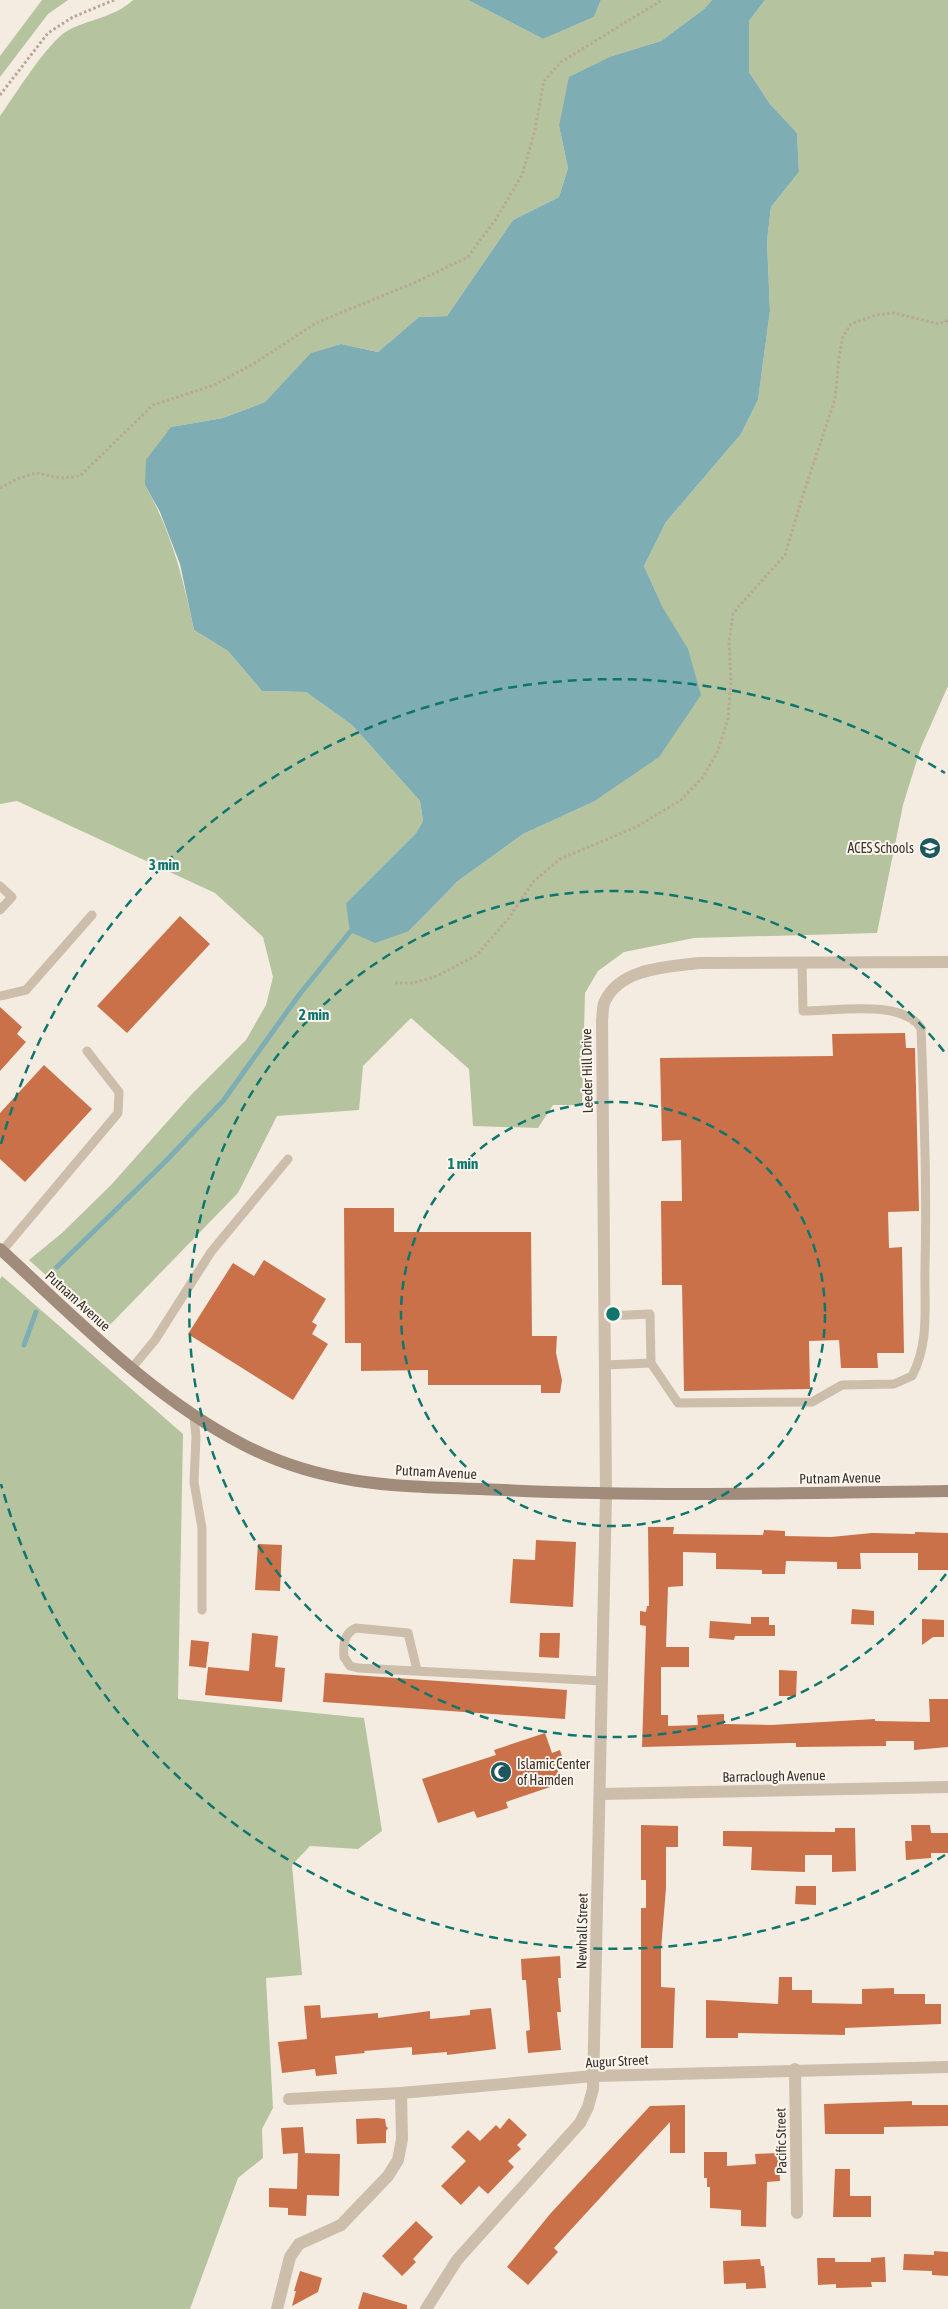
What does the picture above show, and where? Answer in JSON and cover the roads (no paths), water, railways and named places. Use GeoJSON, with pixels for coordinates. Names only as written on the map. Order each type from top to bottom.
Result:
{"type":"FeatureCollection","features":[{"type":"Feature","properties":{"kind":"main road","name":"Putnam Avenue"},"geometry":{"type":"LineString","coordinates":[[1,1250],[132,1369],[194,1416],[246,1446],[290,1466],[335,1479],[378,1485],[606,1495],[948,1492]]}},
{"type":"Feature","properties":{"kind":"street","name":"Leeder Hill Drive"},"geometry":{"type":"LineString","coordinates":[[606,1495],[602,1020],[604,1002],[616,986],[630,976],[664,968],[699,963],[948,962]]}},
{"type":"Feature","properties":{"kind":"street","name":"Newhall Street"},"geometry":{"type":"LineString","coordinates":[[426,2309],[457,2260],[580,2123],[588,2107],[594,2076],[606,1495]]}},
{"type":"Feature","properties":{"kind":"street","name":"Barraclough Avenue"},"geometry":{"type":"LineString","coordinates":[[601,1794],[948,1787]]}},
{"type":"Feature","properties":{"kind":"street","name":"Augur Street"},"geometry":{"type":"LineString","coordinates":[[289,2099],[401,2093],[594,2076],[795,2069],[948,2067]]}},
{"type":"Feature","properties":{"kind":"street","name":"Pacific Street"},"geometry":{"type":"LineString","coordinates":[[795,2069],[796,2213]]}},
{"type":"Feature","properties":{"kind":"street"},"geometry":{"type":"LineString","coordinates":[[277,2309],[290,2257],[299,2244],[341,2225],[388,2176],[398,2160],[402,2140],[401,2093]]}},
{"type":"Feature","properties":{"kind":"lane"},"geometry":{"type":"LineString","coordinates":[[0,886],[12,897],[0,910]]}},
{"type":"Feature","properties":{"kind":"lane"},"geometry":{"type":"LineString","coordinates":[[0,996],[26,990],[92,916]]}},
{"type":"Feature","properties":{"kind":"lane"},"geometry":{"type":"LineString","coordinates":[[605,1316],[650,1314],[651,1363],[678,1403],[812,1402],[842,1385],[894,1384],[912,1376],[921,1357],[925,1330],[926,1213],[921,1028],[916,1020],[896,1011],[803,1011],[802,963]]}},
{"type":"Feature","properties":{"kind":"lane"},"geometry":{"type":"LineString","coordinates":[[1,1250],[118,1113],[119,1092],[88,1051]]}},
{"type":"Feature","properties":{"kind":"lane"},"geometry":{"type":"LineString","coordinates":[[132,1369],[155,1340],[211,1252],[288,1159]]}},
{"type":"Feature","properties":{"kind":"lane"},"geometry":{"type":"LineString","coordinates":[[605,1365],[651,1363]]}},
{"type":"Feature","properties":{"kind":"lane"},"geometry":{"type":"LineString","coordinates":[[194,1416],[196,1437],[194,1482],[202,1528],[202,1610]]}},
{"type":"Feature","properties":{"kind":"lane"},"geometry":{"type":"LineString","coordinates":[[416,1670],[408,1633],[356,1628],[349,1631],[345,1637],[344,1657],[350,1666],[416,1670],[603,1681]]}},
{"type":"Feature","properties":{"kind":"water"},"geometry":{"type":"Polygon","coordinates":[[[468,0],[601,0],[594,17],[543,39],[468,0]]]}},
{"type":"Feature","properties":{"kind":"water"},"geometry":{"type":"Polygon","coordinates":[[[712,0],[765,0],[749,21],[749,72],[770,104],[797,133],[799,172],[771,207],[767,241],[770,311],[758,400],[741,434],[666,522],[644,566],[663,608],[688,649],[701,695],[659,757],[593,802],[523,834],[458,881],[409,931],[375,943],[350,932],[346,903],[416,833],[423,821],[420,801],[352,725],[306,692],[262,691],[228,651],[194,630],[180,564],[160,512],[145,485],[146,460],[171,427],[223,418],[265,402],[311,353],[341,344],[378,352],[419,317],[447,316],[513,220],[559,197],[568,168],[559,126],[569,77],[612,56],[661,41],[704,9],[712,0]]]}},
{"type":"Feature","properties":{"kind":"waterway"},"geometry":{"type":"LineString","coordinates":[[57,1267],[163,1164],[223,1101],[299,995],[350,932]]}},
{"type":"Feature","properties":{"kind":"waterway"},"geometry":{"type":"LineString","coordinates":[[24,1345],[36,1312]]}},
{"type":"Feature","properties":{"kind":"place","name":"ACES Schools"},"geometry":{"type":"Point","coordinates":[930,848]}},
{"type":"Feature","properties":{"kind":"place","name":"Islamic Center of Hamden"},"geometry":{"type":"Point","coordinates":[501,1772]}}]}
